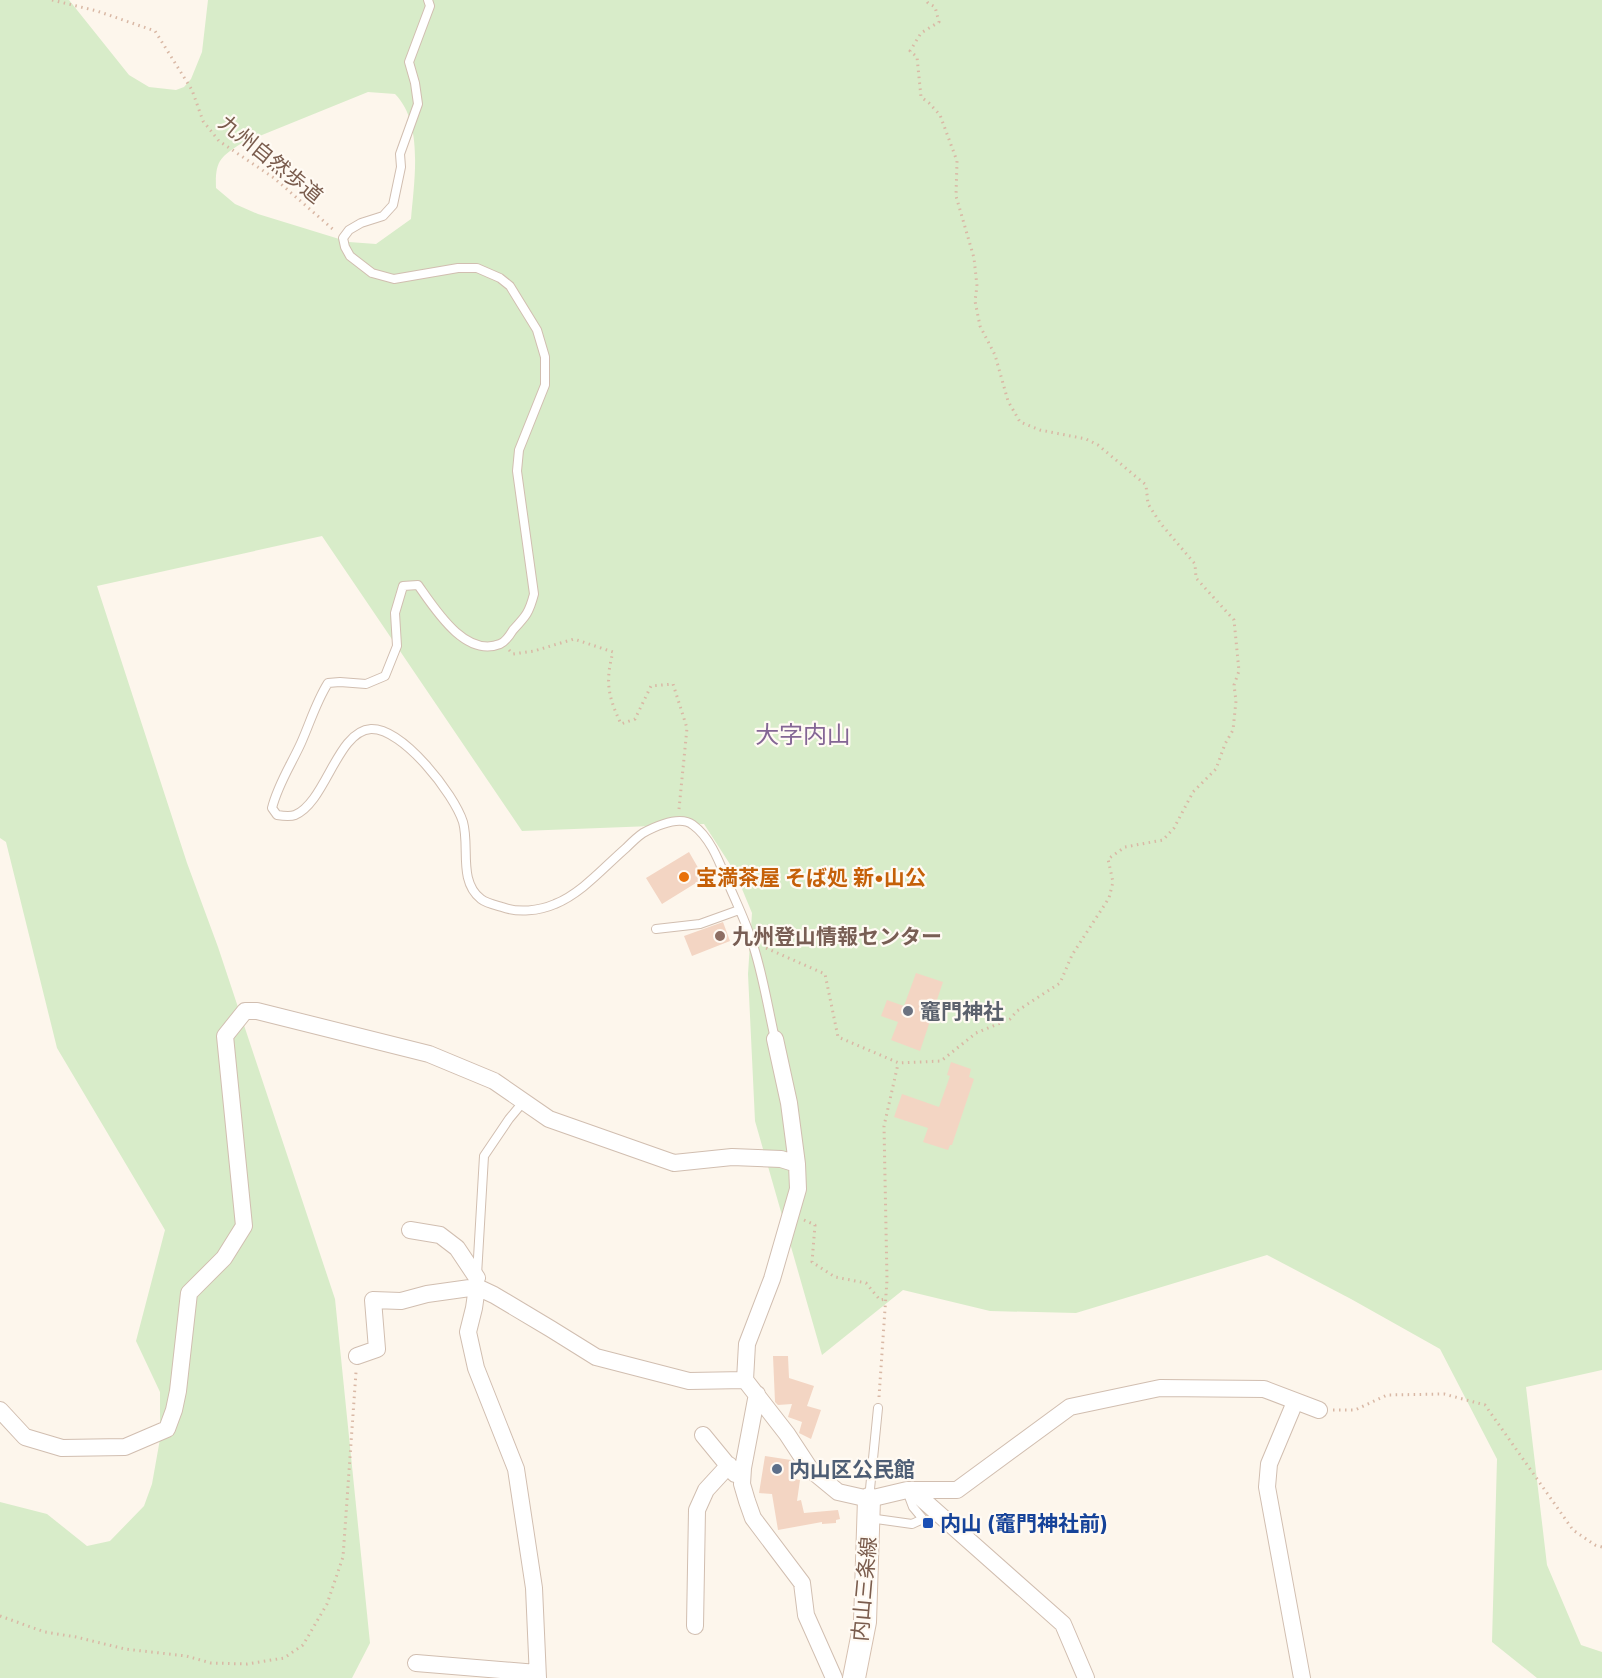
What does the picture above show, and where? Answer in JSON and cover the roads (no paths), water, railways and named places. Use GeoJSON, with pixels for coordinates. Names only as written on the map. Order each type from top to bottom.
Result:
{"type":"FeatureCollection","features":[{"type":"Feature","properties":{"kind":"main road","name":"内山三条線"},"geometry":{"type":"LineString","coordinates":[[854,1678],[865,1622],[869,1509]]}},
{"type":"Feature","properties":{"kind":"street"},"geometry":{"type":"LineString","coordinates":[[0,1410],[25,1437],[62,1448],[125,1448],[167,1429],[178,1391],[189,1293],[224,1258],[244,1226],[225,1036],[245,1011],[257,1011],[429,1054],[495,1081],[549,1119],[674,1163],[732,1157],[781,1159],[797,1164]]}},
{"type":"Feature","properties":{"kind":"street"},"geometry":{"type":"LineString","coordinates":[[775,1039],[789,1103],[798,1188],[771,1279],[747,1344],[745,1380],[810,1468],[838,1492],[869,1509],[910,1490],[957,1490],[1070,1407],[1160,1388],[1264,1389],[1319,1410]]}},
{"type":"Feature","properties":{"kind":"street"},"geometry":{"type":"LineString","coordinates":[[410,1230],[440,1234],[457,1248],[477,1282],[494,1295],[596,1358],[689,1381],[745,1380]]}},
{"type":"Feature","properties":{"kind":"street"},"geometry":{"type":"LineString","coordinates":[[357,1356],[377,1349],[373,1300],[401,1301],[477,1282]]}},
{"type":"Feature","properties":{"kind":"street"},"geometry":{"type":"LineString","coordinates":[[416,1663],[538,1675],[534,1588],[516,1469],[476,1368],[468,1332],[477,1282]]}},
{"type":"Feature","properties":{"kind":"street"},"geometry":{"type":"LineString","coordinates":[[742,1484],[742,1468],[757,1394]]}},
{"type":"Feature","properties":{"kind":"street"},"geometry":{"type":"LineString","coordinates":[[1295,1402],[1267,1474],[1269,1499],[1302,1678]]}},
{"type":"Feature","properties":{"kind":"street"},"geometry":{"type":"LineString","coordinates":[[704,1435],[742,1484],[753,1518],[802,1583],[806,1615],[834,1678]]}},
{"type":"Feature","properties":{"kind":"street"},"geometry":{"type":"LineString","coordinates":[[695,1626],[697,1510],[705,1490],[729,1465]]}},
{"type":"Feature","properties":{"kind":"street"},"geometry":{"type":"LineString","coordinates":[[910,1490],[1062,1624],[1086,1678]]}},
{"type":"Feature","properties":{"kind":"lane"},"geometry":{"type":"LineString","coordinates":[[428,0],[429,6],[409,62],[418,104],[400,154],[401,167],[393,205],[383,216],[361,223],[349,230],[344,238],[345,248],[350,256],[372,273],[393,279],[458,268],[477,268],[500,278],[510,286],[537,330],[545,357],[545,385],[519,450],[517,471],[534,594],[529,613],[502,644],[488,646],[469,642],[459,636],[418,585],[403,586],[395,613],[397,646],[385,676],[366,684],[340,682],[328,684],[275,795],[272,808],[277,815],[293,816],[306,809],[348,743],[359,733],[371,729],[397,738],[424,762],[445,789],[462,820],[466,837],[466,876],[476,894],[481,900],[511,910],[536,910],[556,904],[579,889],[642,834],[677,820],[692,824],[707,840],[723,871],[753,943],[775,1039]]}},
{"type":"Feature","properties":{"kind":"lane"},"geometry":{"type":"LineString","coordinates":[[656,929],[700,924],[740,910]]}},
{"type":"Feature","properties":{"kind":"lane"},"geometry":{"type":"LineString","coordinates":[[477,1282],[484,1156],[509,1119],[525,1101]]}},
{"type":"Feature","properties":{"kind":"lane"},"geometry":{"type":"LineString","coordinates":[[878,1408],[869,1509],[912,1524],[923,1519],[913,1508],[910,1490]]}},
{"type":"Feature","properties":{"kind":"place","name":"宝満茶屋 そば処 新•山公"},"geometry":{"type":"Point","coordinates":[684,877]}},
{"type":"Feature","properties":{"kind":"place","name":"九州登山情報センター"},"geometry":{"type":"Point","coordinates":[720,936]}},
{"type":"Feature","properties":{"kind":"place","name":"竈門神社"},"geometry":{"type":"Point","coordinates":[908,1011]}},
{"type":"Feature","properties":{"kind":"place","name":"内山区公民館"},"geometry":{"type":"Point","coordinates":[777,1469]}},
{"type":"Feature","properties":{"kind":"place","name":"内山 (竈門神社前)"},"geometry":{"type":"Point","coordinates":[928,1523]}},
{"type":"Feature","properties":{"kind":"district","name":"大字内山"},"geometry":{"type":"Point","coordinates":[803,734]}}]}
